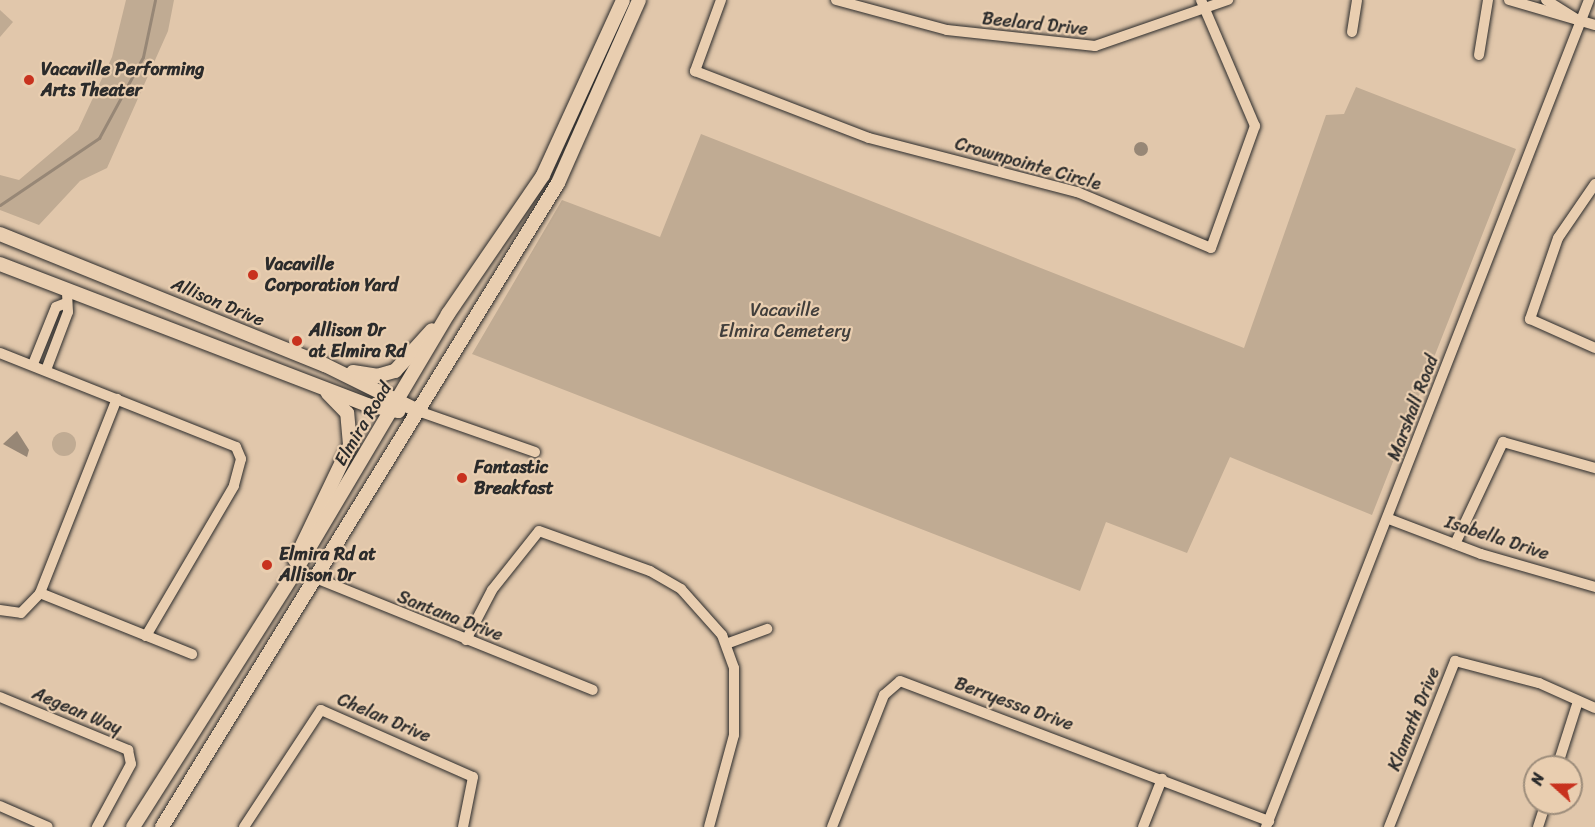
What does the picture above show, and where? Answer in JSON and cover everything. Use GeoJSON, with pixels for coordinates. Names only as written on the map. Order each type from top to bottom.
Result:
{"type":"FeatureCollection","features":[{"type":"Feature","properties":{"kind":"main road","name":"Elmira Road"},"geometry":{"type":"LineString","coordinates":[[133,827],[292,575],[448,314],[543,175],[623,0]]}},
{"type":"Feature","properties":{"kind":"main road"},"geometry":{"type":"LineString","coordinates":[[162,827],[558,183],[639,0]]}},
{"type":"Feature","properties":{"kind":"main road","name":"Allison Drive"},"geometry":{"type":"LineString","coordinates":[[0,234],[325,365],[395,405]]}},
{"type":"Feature","properties":{"kind":"main road","name":"Allison Drive"},"geometry":{"type":"LineString","coordinates":[[0,264],[66,298],[324,389],[418,411]]}},
{"type":"Feature","properties":{"kind":"main road"},"geometry":{"type":"LineString","coordinates":[[325,365],[386,375],[405,362],[448,314]]}},
{"type":"Feature","properties":{"kind":"main road"},"geometry":{"type":"LineString","coordinates":[[292,575],[350,444],[347,413],[324,389]]}},
{"type":"Feature","properties":{"kind":"street","name":"Crownpointe Circle"},"geometry":{"type":"LineString","coordinates":[[721,0],[695,71],[860,135],[1077,192],[1211,248],[1255,126],[1203,5]]}},
{"type":"Feature","properties":{"kind":"street","name":"Beelard Drive"},"geometry":{"type":"LineString","coordinates":[[836,0],[946,30],[1064,46],[1095,46],[1203,5],[1228,0]]}},
{"type":"Feature","properties":{"kind":"street"},"geometry":{"type":"LineString","coordinates":[[1352,32],[1357,0]]}},
{"type":"Feature","properties":{"kind":"street"},"geometry":{"type":"LineString","coordinates":[[1479,56],[1488,0]]}},
{"type":"Feature","properties":{"kind":"street"},"geometry":{"type":"LineString","coordinates":[[1509,0],[1595,25]]}},
{"type":"Feature","properties":{"kind":"street"},"geometry":{"type":"LineString","coordinates":[[1546,0],[1581,21]]}},
{"type":"Feature","properties":{"kind":"street","name":"Marshall Road"},"geometry":{"type":"LineString","coordinates":[[1268,824],[1389,519],[1589,0]]}},
{"type":"Feature","properties":{"kind":"street"},"geometry":{"type":"LineString","coordinates":[[1595,184],[1558,238],[1530,319],[1595,348]]}},
{"type":"Feature","properties":{"kind":"street"},"geometry":{"type":"LineString","coordinates":[[33,364],[56,307],[66,298]]}},
{"type":"Feature","properties":{"kind":"street"},"geometry":{"type":"LineString","coordinates":[[46,370],[68,312],[66,298]]}},
{"type":"Feature","properties":{"kind":"street"},"geometry":{"type":"LineString","coordinates":[[0,353],[33,364],[228,443],[241,459],[234,486],[146,636]]}},
{"type":"Feature","properties":{"kind":"street"},"geometry":{"type":"LineString","coordinates":[[0,610],[21,613],[40,592],[117,399]]}},
{"type":"Feature","properties":{"kind":"street","name":"Allison Drive"},"geometry":{"type":"LineString","coordinates":[[418,411],[535,452]]}},
{"type":"Feature","properties":{"kind":"street"},"geometry":{"type":"LineString","coordinates":[[1455,544],[1503,442],[1595,468]]}},
{"type":"Feature","properties":{"kind":"street","name":"Isabella Drive"},"geometry":{"type":"LineString","coordinates":[[1389,519],[1455,544],[1595,587]]}},
{"type":"Feature","properties":{"kind":"street"},"geometry":{"type":"LineString","coordinates":[[466,640],[492,590],[539,531],[672,584],[698,604],[726,645],[734,668],[734,726],[709,827]]}},
{"type":"Feature","properties":{"kind":"street","name":"Santana Drive"},"geometry":{"type":"LineString","coordinates":[[292,575],[313,580],[593,690]]}},
{"type":"Feature","properties":{"kind":"street"},"geometry":{"type":"LineString","coordinates":[[40,592],[192,654]]}},
{"type":"Feature","properties":{"kind":"street"},"geometry":{"type":"LineString","coordinates":[[726,645],[767,629]]}},
{"type":"Feature","properties":{"kind":"street","name":"Klamath Drive"},"geometry":{"type":"LineString","coordinates":[[1389,827],[1455,661],[1539,683],[1595,708]]}},
{"type":"Feature","properties":{"kind":"street","name":"Berryessa Drive"},"geometry":{"type":"LineString","coordinates":[[832,827],[884,695],[900,681],[1162,779],[1268,824]]}},
{"type":"Feature","properties":{"kind":"street","name":"Aegean Way"},"geometry":{"type":"LineString","coordinates":[[0,697],[128,750],[130,764],[96,827]]}},
{"type":"Feature","properties":{"kind":"street"},"geometry":{"type":"LineString","coordinates":[[1561,755],[1578,702]]}},
{"type":"Feature","properties":{"kind":"street","name":"Chelan Drive"},"geometry":{"type":"LineString","coordinates":[[244,827],[321,710],[459,768],[473,777],[470,802],[463,827]]}},
{"type":"Feature","properties":{"kind":"street"},"geometry":{"type":"LineString","coordinates":[[1143,827],[1162,779]]}},
{"type":"Feature","properties":{"kind":"street"},"geometry":{"type":"LineString","coordinates":[[0,807],[48,827]]}},
{"type":"Feature","properties":{"kind":"green space"},"geometry":{"type":"Polygon","coordinates":[[[126,0],[174,0],[168,31],[107,168],[80,181],[39,225],[0,210],[0,175],[19,180],[78,130],[112,57],[126,0]]]}},
{"type":"Feature","properties":{"kind":"green space"},"geometry":{"type":"Polygon","coordinates":[[[0,10],[13,22],[0,37],[0,10]]]}},
{"type":"Feature","properties":{"kind":"green space","name":"Vacaville Elmira Cemetery"},"geometry":{"type":"Polygon","coordinates":[[[1356,87],[1516,149],[1372,515],[1230,457],[1187,553],[1106,522],[1080,591],[472,354],[562,200],[660,237],[701,134],[1244,348],[1326,115],[1344,114],[1356,87]]]}},
{"type":"Feature","properties":{"kind":"green space"},"geometry":{"type":"Polygon","coordinates":[[[64,432],[73,435],[76,444],[73,453],[64,456],[55,453],[52,444],[55,435],[64,432]]]}},
{"type":"Feature","properties":{"kind":"shaded area"},"geometry":{"type":"Polygon","coordinates":[[[1141,142],[1146,144],[1148,149],[1146,154],[1141,156],[1136,154],[1134,149],[1136,144],[1141,142]]]}},
{"type":"Feature","properties":{"kind":"shaded area"},"geometry":{"type":"Polygon","coordinates":[[[17,431],[29,450],[27,457],[3,444],[17,431]]]}},
{"type":"Feature","properties":{"kind":"waterway"},"geometry":{"type":"LineString","coordinates":[[0,205],[99,138],[143,57],[155,0]]}},
{"type":"Feature","properties":{"kind":"place","name":"Vacaville Performing Arts Theater"},"geometry":{"type":"Point","coordinates":[29,80]}},
{"type":"Feature","properties":{"kind":"place","name":"Vacaville Corporation Yard"},"geometry":{"type":"Point","coordinates":[253,275]}},
{"type":"Feature","properties":{"kind":"place","name":"Allison Dr at Elmira Rd"},"geometry":{"type":"Point","coordinates":[297,341]}},
{"type":"Feature","properties":{"kind":"place","name":"Fantastic Breakfast"},"geometry":{"type":"Point","coordinates":[462,478]}},
{"type":"Feature","properties":{"kind":"place","name":"Elmira Rd at Allison Dr"},"geometry":{"type":"Point","coordinates":[267,565]}}]}
